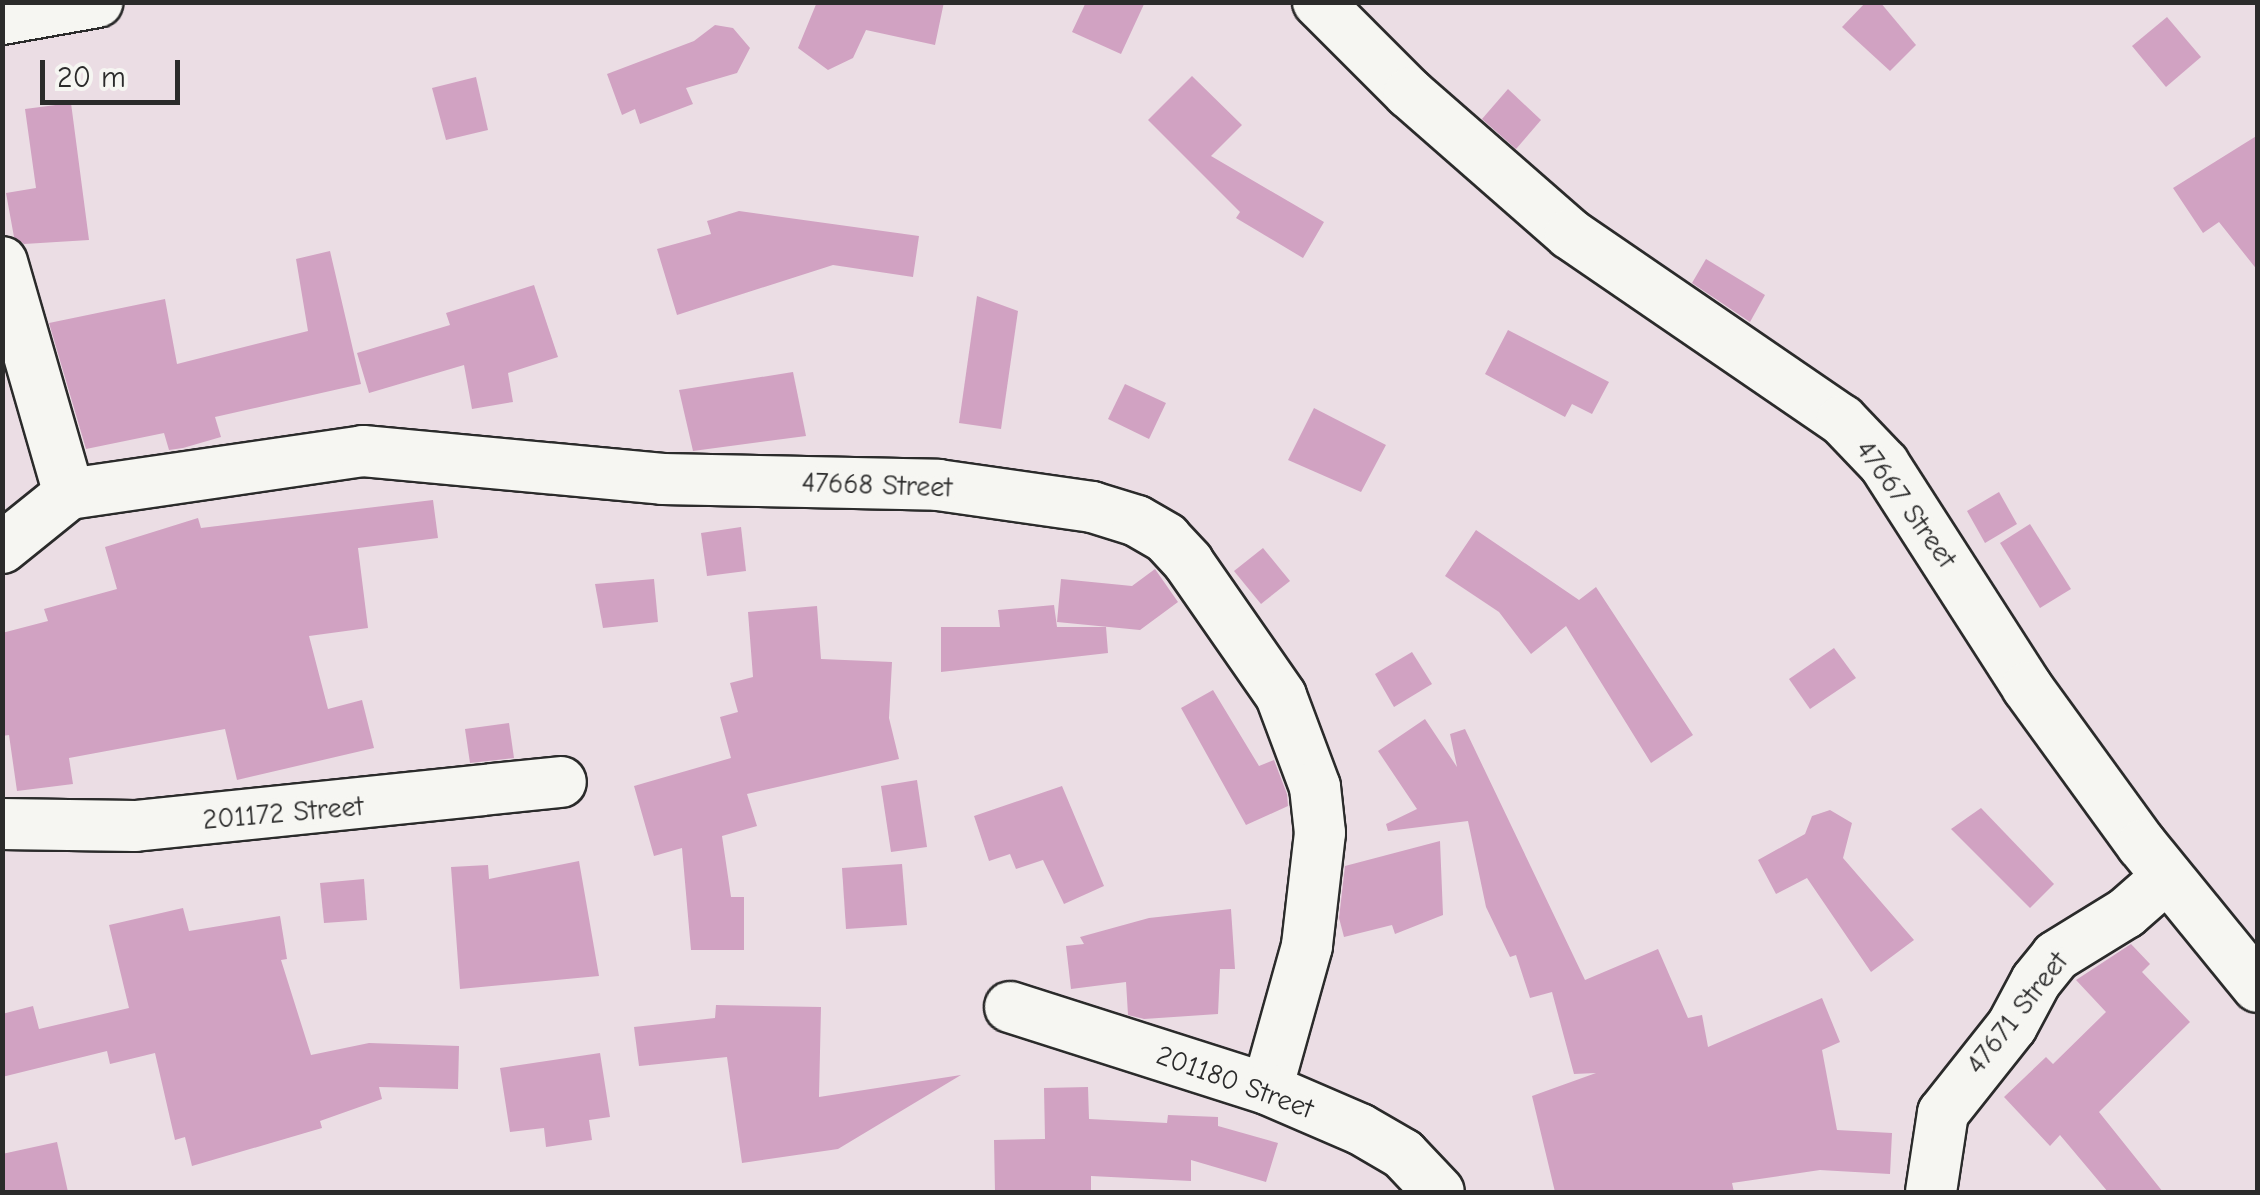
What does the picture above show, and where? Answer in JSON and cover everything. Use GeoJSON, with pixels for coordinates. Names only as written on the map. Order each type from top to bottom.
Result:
{"type":"FeatureCollection","features":[{"type":"Feature","properties":{"kind":"street"},"geometry":{"type":"LineString","coordinates":[[2,20],[98,2]]}},
{"type":"Feature","properties":{"kind":"street","name":"47667 Street"},"geometry":{"type":"LineString","coordinates":[[1318,2],[1570,234],[1842,420],[1884,464],[2027,688],[2167,876],[2258,987]]}},
{"type":"Feature","properties":{"kind":"street"},"geometry":{"type":"LineString","coordinates":[[2,262],[68,494],[2,548]]}},
{"type":"Feature","properties":{"kind":"street","name":"47668 Street"},"geometry":{"type":"LineString","coordinates":[[68,494],[363,451],[663,479],[938,484],[1092,507],[1137,521],[1166,538],[1188,562],[1282,696],[1315,787],[1320,833],[1307,946],[1267,1089]]}},
{"type":"Feature","properties":{"kind":"street","name":"201172 Street"},"geometry":{"type":"LineString","coordinates":[[2,824],[136,826],[562,782]]}},
{"type":"Feature","properties":{"kind":"street","name":"47671 Street"},"geometry":{"type":"LineString","coordinates":[[1932,1192],[1943,1112],[2012,1026],[2036,981],[2056,956],[2126,912],[2167,876]]}},
{"type":"Feature","properties":{"kind":"street","name":"201180 Street"},"geometry":{"type":"LineString","coordinates":[[1010,1007],[1267,1089],[1403,1154],[1439,1192]]}},
{"type":"Feature","properties":{"kind":"building"},"geometry":{"type":"Polygon","coordinates":[[[817,2],[944,2],[935,45],[866,30],[853,58],[828,70],[798,48],[817,2]]]}},
{"type":"Feature","properties":{"kind":"building"},"geometry":{"type":"Polygon","coordinates":[[[1086,2],[1145,2],[1121,54],[1072,32],[1086,2]]]}},
{"type":"Feature","properties":{"kind":"building"},"geometry":{"type":"Polygon","coordinates":[[[1866,2],[1880,2],[1916,45],[1890,71],[1842,27],[1866,2]]]}},
{"type":"Feature","properties":{"kind":"building"},"geometry":{"type":"Polygon","coordinates":[[[2167,17],[2201,57],[2166,87],[2132,46],[2167,17]]]}},
{"type":"Feature","properties":{"kind":"building"},"geometry":{"type":"Polygon","coordinates":[[[715,25],[733,28],[750,48],[737,73],[686,88],[693,104],[640,124],[635,109],[622,115],[607,74],[694,41],[715,25]]]}},
{"type":"Feature","properties":{"kind":"building"},"geometry":{"type":"Polygon","coordinates":[[[1192,76],[1242,125],[1211,156],[1324,222],[1303,258],[1236,218],[1240,212],[1148,120],[1192,76]]]}},
{"type":"Feature","properties":{"kind":"building"},"geometry":{"type":"Polygon","coordinates":[[[476,77],[488,130],[446,140],[432,88],[476,77]]]}},
{"type":"Feature","properties":{"kind":"building"},"geometry":{"type":"Polygon","coordinates":[[[1508,89],[1541,120],[1516,149],[1482,119],[1508,89]]]}},
{"type":"Feature","properties":{"kind":"building"},"geometry":{"type":"Polygon","coordinates":[[[71,103],[89,240],[24,244],[14,237],[6,193],[36,188],[25,109],[71,103]]]}},
{"type":"Feature","properties":{"kind":"building"},"geometry":{"type":"Polygon","coordinates":[[[2258,135],[2258,271],[2219,222],[2203,233],[2173,188],[2258,135]]]}},
{"type":"Feature","properties":{"kind":"building"},"geometry":{"type":"Polygon","coordinates":[[[739,211],[919,236],[913,277],[833,265],[677,315],[657,249],[711,234],[707,221],[739,211]]]}},
{"type":"Feature","properties":{"kind":"building"},"geometry":{"type":"Polygon","coordinates":[[[330,251],[361,384],[215,417],[221,437],[183,448],[169,450],[164,433],[86,449],[49,323],[165,299],[177,364],[308,331],[296,259],[330,251]]]}},
{"type":"Feature","properties":{"kind":"building"},"geometry":{"type":"Polygon","coordinates":[[[1706,259],[1765,295],[1750,322],[1692,283],[1706,259]]]}},
{"type":"Feature","properties":{"kind":"building"},"geometry":{"type":"Polygon","coordinates":[[[534,285],[558,357],[508,373],[513,402],[472,409],[464,365],[369,393],[357,353],[450,325],[446,313],[534,285]]]}},
{"type":"Feature","properties":{"kind":"building"},"geometry":{"type":"Polygon","coordinates":[[[977,296],[1018,311],[1001,429],[959,423],[977,296]]]}},
{"type":"Feature","properties":{"kind":"building"},"geometry":{"type":"Polygon","coordinates":[[[1508,330],[1609,382],[1592,414],[1572,404],[1565,417],[1485,374],[1508,330]]]}},
{"type":"Feature","properties":{"kind":"building"},"geometry":{"type":"Polygon","coordinates":[[[793,372],[806,436],[693,451],[679,390],[793,372]]]}},
{"type":"Feature","properties":{"kind":"building"},"geometry":{"type":"Polygon","coordinates":[[[1125,384],[1166,403],[1149,439],[1108,419],[1125,384]]]}},
{"type":"Feature","properties":{"kind":"building"},"geometry":{"type":"Polygon","coordinates":[[[1314,408],[1386,445],[1361,492],[1288,460],[1314,408]]]}},
{"type":"Feature","properties":{"kind":"building"},"geometry":{"type":"Polygon","coordinates":[[[1999,492],[2017,524],[1985,543],[1967,511],[1999,492]]]}},
{"type":"Feature","properties":{"kind":"building"},"geometry":{"type":"Polygon","coordinates":[[[433,500],[438,538],[358,548],[368,628],[309,636],[328,709],[362,700],[374,748],[237,780],[225,729],[69,758],[73,784],[17,791],[9,735],[2,736],[2,633],[48,621],[44,609],[117,589],[105,547],[198,518],[201,528],[433,500]]]}},
{"type":"Feature","properties":{"kind":"building"},"geometry":{"type":"Polygon","coordinates":[[[2030,524],[2071,589],[2040,608],[2000,543],[2030,524]]]}},
{"type":"Feature","properties":{"kind":"building"},"geometry":{"type":"Polygon","coordinates":[[[741,527],[746,571],[707,576],[701,533],[741,527]]]}},
{"type":"Feature","properties":{"kind":"building"},"geometry":{"type":"Polygon","coordinates":[[[1476,530],[1579,600],[1596,587],[1693,735],[1651,763],[1566,626],[1531,654],[1499,612],[1445,576],[1476,530]]]}},
{"type":"Feature","properties":{"kind":"building"},"geometry":{"type":"Polygon","coordinates":[[[1263,548],[1290,581],[1261,604],[1234,571],[1263,548]]]}},
{"type":"Feature","properties":{"kind":"building"},"geometry":{"type":"Polygon","coordinates":[[[1155,569],[1178,602],[1140,630],[1057,622],[1061,579],[1132,586],[1155,569]]]}},
{"type":"Feature","properties":{"kind":"building"},"geometry":{"type":"Polygon","coordinates":[[[654,579],[658,622],[603,628],[595,584],[654,579]]]}},
{"type":"Feature","properties":{"kind":"building"},"geometry":{"type":"Polygon","coordinates":[[[1054,605],[1057,627],[1106,627],[1108,653],[941,672],[941,627],[1000,627],[998,610],[1054,605]]]}},
{"type":"Feature","properties":{"kind":"building"},"geometry":{"type":"Polygon","coordinates":[[[817,606],[821,659],[892,662],[889,718],[899,759],[747,794],[757,826],[722,836],[731,897],[744,897],[744,950],[691,950],[682,848],[654,856],[634,786],[731,758],[720,717],[738,712],[730,683],[753,677],[748,612],[817,606]]]}},
{"type":"Feature","properties":{"kind":"building"},"geometry":{"type":"Polygon","coordinates":[[[1834,648],[1856,678],[1810,709],[1789,679],[1834,648]]]}},
{"type":"Feature","properties":{"kind":"building"},"geometry":{"type":"Polygon","coordinates":[[[1412,652],[1432,684],[1394,707],[1375,674],[1412,652]]]}},
{"type":"Feature","properties":{"kind":"building"},"geometry":{"type":"Polygon","coordinates":[[[1213,690],[1259,766],[1274,760],[1287,794],[1288,806],[1246,825],[1181,708],[1213,690]]]}},
{"type":"Feature","properties":{"kind":"building"},"geometry":{"type":"Polygon","coordinates":[[[1425,719],[1457,767],[1450,734],[1465,729],[1585,980],[1658,949],[1688,1018],[1702,1015],[1708,1047],[1822,998],[1840,1042],[1822,1050],[1837,1130],[1892,1133],[1890,1174],[1820,1170],[1732,1183],[1734,1192],[1555,1192],[1532,1096],[1596,1073],[1574,1074],[1552,992],[1530,998],[1516,955],[1510,957],[1486,907],[1468,821],[1388,831],[1386,824],[1417,809],[1378,751],[1425,719]]]}},
{"type":"Feature","properties":{"kind":"building"},"geometry":{"type":"Polygon","coordinates":[[[509,723],[514,758],[470,763],[465,729],[509,723]]]}},
{"type":"Feature","properties":{"kind":"building"},"geometry":{"type":"Polygon","coordinates":[[[917,780],[927,847],[891,852],[881,786],[917,780]]]}},
{"type":"Feature","properties":{"kind":"building"},"geometry":{"type":"Polygon","coordinates":[[[1062,786],[1104,886],[1064,904],[1043,860],[1016,869],[1010,854],[989,861],[974,816],[1062,786]]]}},
{"type":"Feature","properties":{"kind":"building"},"geometry":{"type":"Polygon","coordinates":[[[1981,808],[2054,884],[2030,908],[1951,829],[1981,808]]]}},
{"type":"Feature","properties":{"kind":"building"},"geometry":{"type":"Polygon","coordinates":[[[1830,810],[1852,823],[1843,858],[1914,940],[1871,972],[1807,878],[1776,894],[1758,860],[1805,834],[1812,816],[1830,810]]]}},
{"type":"Feature","properties":{"kind":"building"},"geometry":{"type":"Polygon","coordinates":[[[1440,841],[1443,915],[1395,934],[1392,925],[1344,937],[1339,918],[1345,866],[1440,841]]]}},
{"type":"Feature","properties":{"kind":"building"},"geometry":{"type":"Polygon","coordinates":[[[579,861],[599,976],[460,989],[451,867],[488,865],[489,879],[579,861]]]}},
{"type":"Feature","properties":{"kind":"building"},"geometry":{"type":"Polygon","coordinates":[[[902,864],[907,925],[846,929],[842,868],[902,864]]]}},
{"type":"Feature","properties":{"kind":"building"},"geometry":{"type":"Polygon","coordinates":[[[364,879],[367,920],[324,923],[320,883],[364,879]]]}},
{"type":"Feature","properties":{"kind":"building"},"geometry":{"type":"Polygon","coordinates":[[[183,908],[189,931],[280,916],[287,959],[281,960],[311,1055],[369,1043],[459,1046],[458,1089],[379,1087],[382,1099],[320,1121],[322,1128],[192,1166],[185,1137],[175,1140],[155,1053],[110,1064],[107,1051],[2,1077],[2,1014],[33,1006],[39,1029],[129,1008],[109,925],[183,908]]]}},
{"type":"Feature","properties":{"kind":"building"},"geometry":{"type":"Polygon","coordinates":[[[1231,909],[1235,969],[1220,969],[1218,1014],[1144,1019],[1128,1015],[1126,982],[1071,989],[1066,946],[1084,944],[1080,937],[1149,918],[1231,909]]]}},
{"type":"Feature","properties":{"kind":"building"},"geometry":{"type":"Polygon","coordinates":[[[2131,944],[2150,964],[2142,972],[2190,1022],[2099,1112],[2163,1192],[2108,1192],[2060,1135],[2050,1146],[2004,1097],[2046,1057],[2053,1064],[2106,1012],[2076,980],[2131,944]]]}},
{"type":"Feature","properties":{"kind":"building"},"geometry":{"type":"Polygon","coordinates":[[[716,1005],[821,1007],[819,1097],[961,1075],[838,1149],[742,1163],[727,1057],[639,1066],[634,1027],[715,1018],[716,1005]]]}},
{"type":"Feature","properties":{"kind":"building"},"geometry":{"type":"Polygon","coordinates":[[[600,1053],[610,1117],[589,1120],[592,1140],[546,1147],[544,1128],[510,1132],[500,1068],[600,1053]]]}},
{"type":"Feature","properties":{"kind":"building"},"geometry":{"type":"Polygon","coordinates":[[[1088,1087],[1089,1119],[1167,1123],[1168,1115],[1218,1117],[1218,1126],[1278,1143],[1266,1182],[1191,1160],[1191,1181],[1091,1176],[1091,1192],[995,1192],[994,1140],[1045,1139],[1044,1088],[1088,1087]]]}},
{"type":"Feature","properties":{"kind":"building"},"geometry":{"type":"Polygon","coordinates":[[[57,1142],[68,1192],[2,1192],[2,1154],[57,1142]]]}}]}
